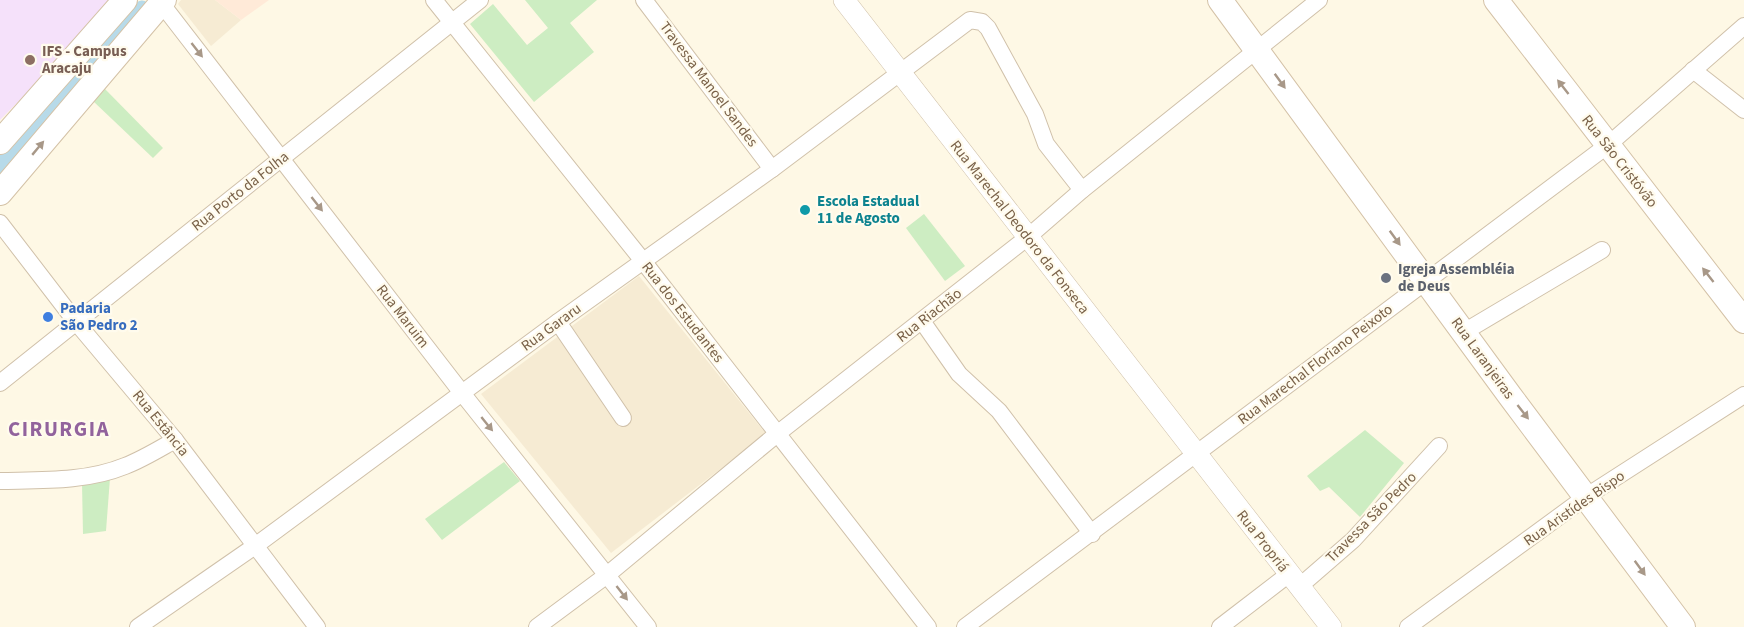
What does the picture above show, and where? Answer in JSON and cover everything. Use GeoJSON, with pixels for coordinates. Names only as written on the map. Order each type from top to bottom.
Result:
{"type":"FeatureCollection","features":[{"type":"Feature","properties":{"kind":"main road"},"geometry":{"type":"LineString","coordinates":[[0,142],[125,0]]}},
{"type":"Feature","properties":{"kind":"main road","name":"Rua Laranjeiras"},"geometry":{"type":"LineString","coordinates":[[1220,0],[1683,627]]}},
{"type":"Feature","properties":{"kind":"main road","name":"Rua São Cristóvão"},"geometry":{"type":"LineString","coordinates":[[1496,0],[1744,321]]}},
{"type":"Feature","properties":{"kind":"main road"},"geometry":{"type":"LineString","coordinates":[[0,193],[162,2]]}},
{"type":"Feature","properties":{"kind":"street","name":"Rua dos Estudantes"},"geometry":{"type":"LineString","coordinates":[[434,0],[642,261],[928,627]]}},
{"type":"Feature","properties":{"kind":"street","name":"Rua Porto da Folha"},"geometry":{"type":"LineString","coordinates":[[0,382],[480,0]]}},
{"type":"Feature","properties":{"kind":"street","name":"Travessa Manoel Sandes"},"geometry":{"type":"LineString","coordinates":[[644,0],[772,169]]}},
{"type":"Feature","properties":{"kind":"street","name":"Rua Marechal Deodoro da Fonseca"},"geometry":{"type":"LineString","coordinates":[[844,0],[1195,455]]}},
{"type":"Feature","properties":{"kind":"street","name":"Rua Riachão"},"geometry":{"type":"LineString","coordinates":[[537,627],[607,574],[777,434],[1028,237],[1082,190],[1319,0]]}},
{"type":"Feature","properties":{"kind":"street","name":"Rua Maruim"},"geometry":{"type":"LineString","coordinates":[[162,2],[462,393],[648,627]]}},
{"type":"Feature","properties":{"kind":"street","name":"Rua Gararu"},"geometry":{"type":"LineString","coordinates":[[138,627],[255,546],[558,322],[772,169],[963,23],[976,20],[988,28],[1031,105],[1046,144],[1082,190]]}},
{"type":"Feature","properties":{"kind":"street","name":"Rua Marechal Floriano Peixoto"},"geometry":{"type":"LineString","coordinates":[[965,627],[1608,145],[1744,26]]}},
{"type":"Feature","properties":{"kind":"street"},"geometry":{"type":"LineString","coordinates":[[1693,70],[1744,110]]}},
{"type":"Feature","properties":{"kind":"street","name":"Rua Estância"},"geometry":{"type":"LineString","coordinates":[[0,223],[76,322],[175,440],[317,627]]}},
{"type":"Feature","properties":{"kind":"street"},"geometry":{"type":"LineString","coordinates":[[1464,332],[1602,250]]}},
{"type":"Feature","properties":{"kind":"street"},"geometry":{"type":"LineString","coordinates":[[922,321],[959,374],[999,411],[1092,534]]}},
{"type":"Feature","properties":{"kind":"street"},"geometry":{"type":"LineString","coordinates":[[558,322],[623,418]]}},
{"type":"Feature","properties":{"kind":"street","name":"Rua Aristídes Bispo"},"geometry":{"type":"LineString","coordinates":[[1408,627],[1587,496],[1744,395]]}},
{"type":"Feature","properties":{"kind":"street"},"geometry":{"type":"LineString","coordinates":[[0,481],[66,479],[102,474],[125,467],[175,440]]}},
{"type":"Feature","properties":{"kind":"street","name":"Travessa São Pedro"},"geometry":{"type":"LineString","coordinates":[[1220,627],[1353,540],[1438,446]]}},
{"type":"Feature","properties":{"kind":"street","name":"Rua Propriá"},"geometry":{"type":"LineString","coordinates":[[1195,455],[1331,627]]}},
{"type":"Feature","properties":{"kind":"shaded area","name":"IFS - Campus Aracaju"},"geometry":{"type":"Polygon","coordinates":[[[0,0],[120,0],[0,120],[0,0]]]}},
{"type":"Feature","properties":{"kind":"shaded area"},"geometry":{"type":"Polygon","coordinates":[[[181,0],[215,0],[241,20],[211,46],[178,4],[181,0]]]}},
{"type":"Feature","properties":{"kind":"shaded area"},"geometry":{"type":"Polygon","coordinates":[[[215,0],[269,0],[241,20],[215,0]]]}},
{"type":"Feature","properties":{"kind":"shaded area"},"geometry":{"type":"Polygon","coordinates":[[[639,276],[766,434],[611,553],[481,394],[639,276]]]}},
{"type":"Feature","properties":{"kind":"green space"},"geometry":{"type":"Polygon","coordinates":[[[525,0],[597,0],[570,23],[594,52],[534,102],[470,24],[493,4],[527,45],[548,28],[525,0]]]}},
{"type":"Feature","properties":{"kind":"green space"},"geometry":{"type":"Polygon","coordinates":[[[104,88],[163,148],[153,158],[93,101],[104,88]]]}},
{"type":"Feature","properties":{"kind":"green space"},"geometry":{"type":"Polygon","coordinates":[[[924,214],[965,266],[945,281],[906,228],[924,214]]]}},
{"type":"Feature","properties":{"kind":"green space"},"geometry":{"type":"Polygon","coordinates":[[[1365,430],[1404,463],[1360,517],[1329,487],[1320,491],[1307,476],[1365,430]]]}},
{"type":"Feature","properties":{"kind":"green space"},"geometry":{"type":"Polygon","coordinates":[[[504,462],[520,481],[442,540],[425,519],[504,462]]]}},
{"type":"Feature","properties":{"kind":"green space"},"geometry":{"type":"Polygon","coordinates":[[[110,478],[106,531],[83,534],[82,483],[110,478]]]}},
{"type":"Feature","properties":{"kind":"waterway"},"geometry":{"type":"LineString","coordinates":[[0,166],[142,8]]}},
{"type":"Feature","properties":{"kind":"place","name":"IFS - Campus Aracaju"},"geometry":{"type":"Point","coordinates":[30,60]}},
{"type":"Feature","properties":{"kind":"place","name":"Escola Estadual 11 de Agosto"},"geometry":{"type":"Point","coordinates":[805,210]}},
{"type":"Feature","properties":{"kind":"place","name":"Igreja Assembléia de Deus"},"geometry":{"type":"Point","coordinates":[1386,278]}},
{"type":"Feature","properties":{"kind":"place","name":"Padaria São Pedro 2"},"geometry":{"type":"Point","coordinates":[48,317]}},
{"type":"Feature","properties":{"kind":"district","name":"CIRURGIA"},"geometry":{"type":"Point","coordinates":[59,429]}}]}
